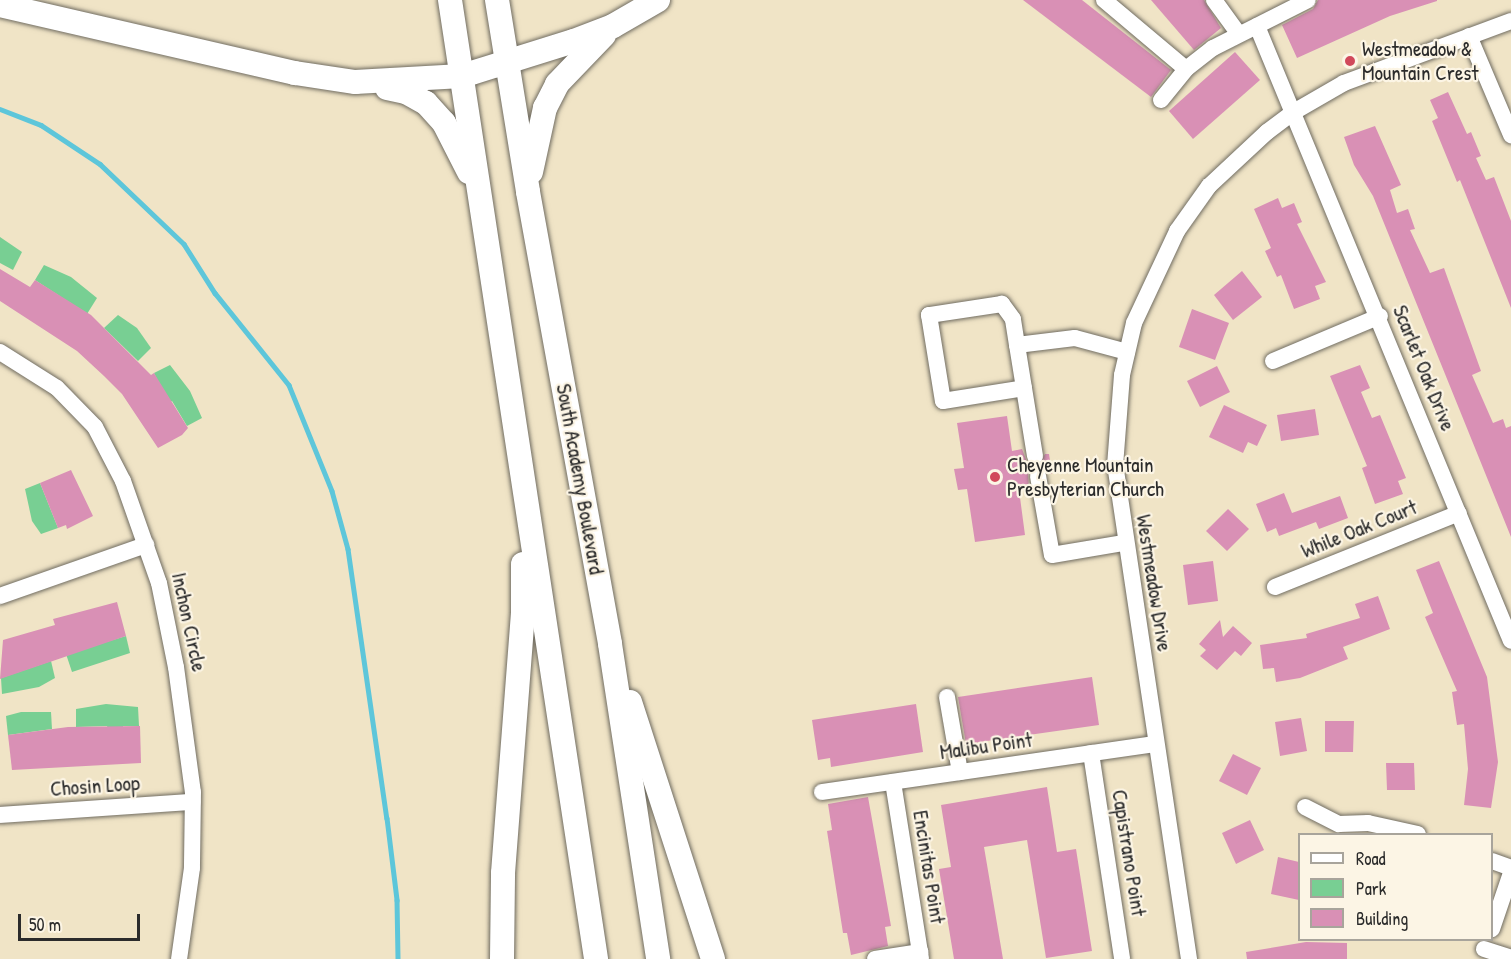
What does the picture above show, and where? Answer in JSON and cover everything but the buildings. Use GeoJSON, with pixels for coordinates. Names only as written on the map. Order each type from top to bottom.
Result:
{"type":"FeatureCollection","features":[{"type":"Feature","properties":{"kind":"highway"},"geometry":{"type":"LineString","coordinates":[[450,0],[596,959]]}},
{"type":"Feature","properties":{"kind":"highway","name":"South Academy Boulevard"},"geometry":{"type":"LineString","coordinates":[[497,0],[528,192],[610,644],[658,959]]}},
{"type":"Feature","properties":{"kind":"highway"},"geometry":{"type":"LineString","coordinates":[[355,82],[462,76],[507,64],[613,26],[658,0]]}},
{"type":"Feature","properties":{"kind":"highway"},"geometry":{"type":"LineString","coordinates":[[0,5],[295,73],[406,92],[426,103],[444,123],[480,194]]}},
{"type":"Feature","properties":{"kind":"highway"},"geometry":{"type":"LineString","coordinates":[[528,192],[545,108],[572,66],[613,26]]}},
{"type":"Feature","properties":{"kind":"highway"},"geometry":{"type":"LineString","coordinates":[[502,959],[503,873],[523,614],[519,460]]}},
{"type":"Feature","properties":{"kind":"highway"},"geometry":{"type":"LineString","coordinates":[[610,644],[713,959]]}},
{"type":"Feature","properties":{"kind":"street"},"geometry":{"type":"LineString","coordinates":[[1104,0],[1186,69]]}},
{"type":"Feature","properties":{"kind":"street"},"geometry":{"type":"LineString","coordinates":[[1214,0],[1238,33]]}},
{"type":"Feature","properties":{"kind":"street"},"geometry":{"type":"LineString","coordinates":[[1161,100],[1186,69],[1238,33],[1308,0]]}},
{"type":"Feature","properties":{"kind":"street","name":"Westmeadow Drive"},"geometry":{"type":"LineString","coordinates":[[1189,959],[1124,543],[1115,466],[1116,420],[1127,352],[1154,275],[1177,231],[1216,178],[1292,113],[1374,70],[1511,21]]}},
{"type":"Feature","properties":{"kind":"street","name":"Scarlet Oak Drive"},"geometry":{"type":"LineString","coordinates":[[1257,26],[1292,113],[1380,315],[1511,641]]}},
{"type":"Feature","properties":{"kind":"street"},"geometry":{"type":"LineString","coordinates":[[1469,36],[1511,135]]}},
{"type":"Feature","properties":{"kind":"street"},"geometry":{"type":"LineString","coordinates":[[1024,388],[943,401],[929,315],[1002,304],[1012,319],[1017,345],[1024,388],[1035,456]]}},
{"type":"Feature","properties":{"kind":"street"},"geometry":{"type":"LineString","coordinates":[[1273,361],[1380,315]]}},
{"type":"Feature","properties":{"kind":"street"},"geometry":{"type":"LineString","coordinates":[[1017,345],[1075,338],[1127,352]]}},
{"type":"Feature","properties":{"kind":"street","name":"Inchon Circle"},"geometry":{"type":"LineString","coordinates":[[0,352],[57,388],[95,428],[115,461],[146,545],[168,617],[190,757],[193,802],[192,868],[179,959]]}},
{"type":"Feature","properties":{"kind":"street"},"geometry":{"type":"LineString","coordinates":[[1038,476],[1052,555],[1124,543]]}},
{"type":"Feature","properties":{"kind":"street","name":"While Oak Court"},"geometry":{"type":"LineString","coordinates":[[1275,587],[1459,513]]}},
{"type":"Feature","properties":{"kind":"street"},"geometry":{"type":"LineString","coordinates":[[0,596],[146,545]]}},
{"type":"Feature","properties":{"kind":"street"},"geometry":{"type":"LineString","coordinates":[[947,697],[960,772]]}},
{"type":"Feature","properties":{"kind":"street","name":"Malibu Point"},"geometry":{"type":"LineString","coordinates":[[822,792],[1156,744]]}},
{"type":"Feature","properties":{"kind":"street","name":"Capistrano Point"},"geometry":{"type":"LineString","coordinates":[[1091,753],[1122,959]]}},
{"type":"Feature","properties":{"kind":"street","name":"Encinitas Point"},"geometry":{"type":"LineString","coordinates":[[893,782],[921,955]]}},
{"type":"Feature","properties":{"kind":"street","name":"Chosin Loop"},"geometry":{"type":"LineString","coordinates":[[0,815],[193,802]]}},
{"type":"Feature","properties":{"kind":"street"},"geometry":{"type":"LineString","coordinates":[[1305,807],[1339,824],[1368,823],[1413,833]]}},
{"type":"Feature","properties":{"kind":"street"},"geometry":{"type":"LineString","coordinates":[[1493,862],[1511,868]]}},
{"type":"Feature","properties":{"kind":"street"},"geometry":{"type":"LineString","coordinates":[[1493,922],[1511,873]]}},
{"type":"Feature","properties":{"kind":"street"},"geometry":{"type":"LineString","coordinates":[[1484,949],[1511,958]]}},
{"type":"Feature","properties":{"kind":"street"},"geometry":{"type":"LineString","coordinates":[[874,959],[921,955]]}},
{"type":"Feature","properties":{"kind":"green space"},"geometry":{"type":"Polygon","coordinates":[[[0,237],[22,252],[13,270],[0,263],[0,237]]]}},
{"type":"Feature","properties":{"kind":"green space"},"geometry":{"type":"Polygon","coordinates":[[[44,265],[71,277],[97,298],[87,314],[35,280],[44,265]]]}},
{"type":"Feature","properties":{"kind":"green space"},"geometry":{"type":"Polygon","coordinates":[[[118,315],[137,328],[151,348],[138,361],[104,328],[118,315]]]}},
{"type":"Feature","properties":{"kind":"green space"},"geometry":{"type":"Polygon","coordinates":[[[170,365],[190,391],[202,418],[187,426],[172,401],[168,403],[154,373],[170,365]]]}},
{"type":"Feature","properties":{"kind":"green space"},"geometry":{"type":"Polygon","coordinates":[[[40,483],[58,528],[41,534],[32,521],[25,489],[40,483]]]}},
{"type":"Feature","properties":{"kind":"green space"},"geometry":{"type":"Polygon","coordinates":[[[126,636],[130,653],[72,672],[66,654],[126,636]]]}},
{"type":"Feature","properties":{"kind":"green space"},"geometry":{"type":"Polygon","coordinates":[[[51,661],[55,678],[39,687],[2,694],[1,678],[51,661]]]}},
{"type":"Feature","properties":{"kind":"green space"},"geometry":{"type":"Polygon","coordinates":[[[106,704],[138,707],[139,726],[123,726],[123,730],[108,730],[107,726],[76,727],[76,709],[106,704]]]}},
{"type":"Feature","properties":{"kind":"green space"},"geometry":{"type":"Polygon","coordinates":[[[21,712],[51,712],[52,729],[8,735],[6,716],[21,712]]]}},
{"type":"Feature","properties":{"kind":"waterway"},"geometry":{"type":"LineString","coordinates":[[0,109],[41,125],[100,164],[184,244],[215,293],[289,385],[332,491],[348,549],[387,818],[397,900],[398,959]]}},
{"type":"Feature","properties":{"kind":"place","name":"Westmeadow & Mountain Crest"},"geometry":{"type":"Point","coordinates":[1350,61]}},
{"type":"Feature","properties":{"kind":"place","name":"Cheyenne Mountain Presbyterian Church"},"geometry":{"type":"Point","coordinates":[995,477]}}]}
